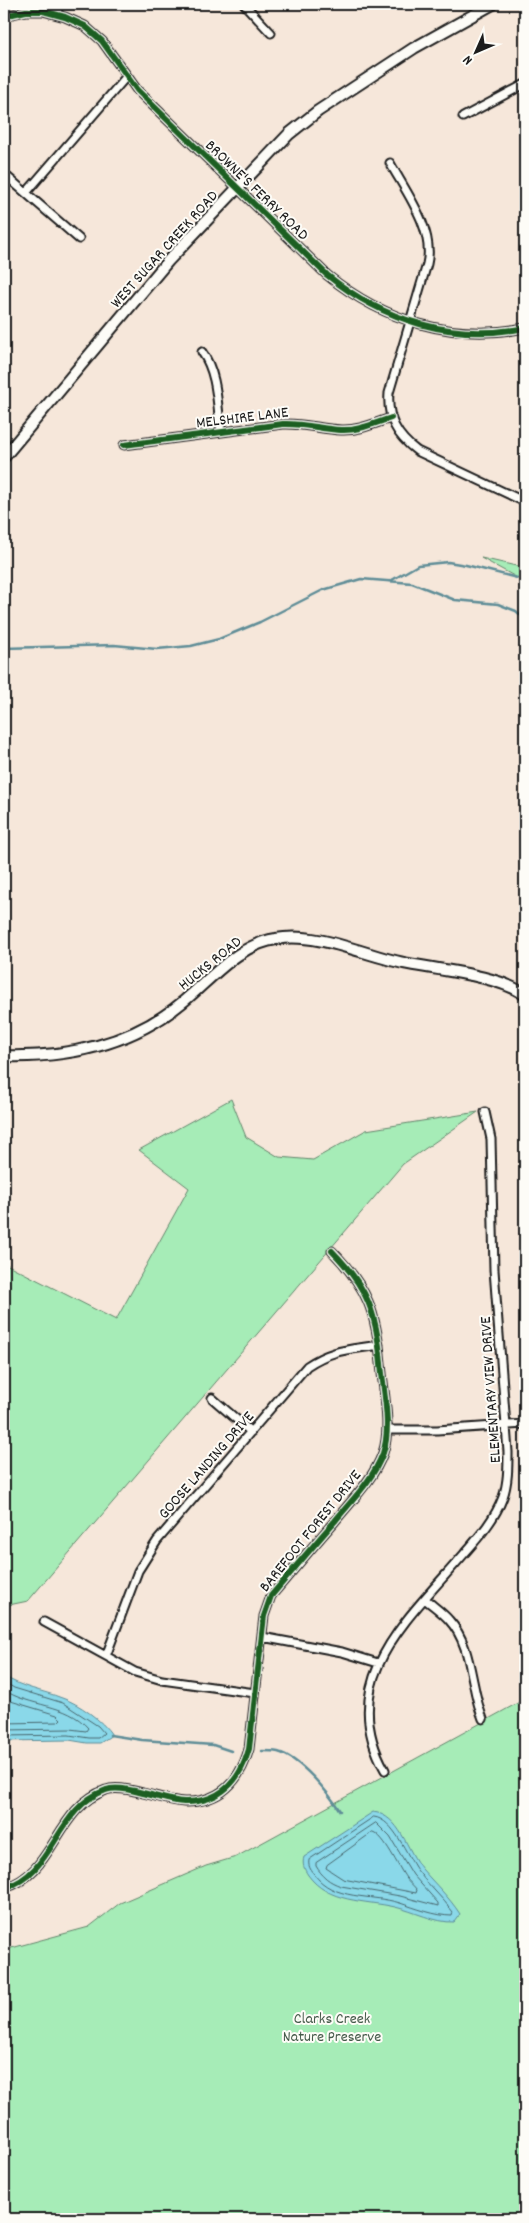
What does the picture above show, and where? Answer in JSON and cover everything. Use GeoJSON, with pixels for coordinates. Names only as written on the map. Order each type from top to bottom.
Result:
{"type":"FeatureCollection","features":[{"type":"Feature","properties":{"kind":"main road","name":"WEST SUGAR CREEK ROAD"},"geometry":{"type":"LineString","coordinates":[[4,457],[168,261],[289,134],[318,110],[414,48],[493,4]]}},
{"type":"Feature","properties":{"kind":"main road","name":"HUCKS ROAD"},"geometry":{"type":"LineString","coordinates":[[4,1056],[40,1056],[69,1053],[126,1037],[164,1016],[239,954],[261,942],[276,938],[316,940],[397,962],[491,980],[514,988],[525,995]]}},
{"type":"Feature","properties":{"kind":"street"},"geometry":{"type":"LineString","coordinates":[[56,14],[60,4]]}},
{"type":"Feature","properties":{"kind":"street"},"geometry":{"type":"LineString","coordinates":[[244,4],[272,33]]}},
{"type":"Feature","properties":{"kind":"street","name":"BROWNE'S FERRY ROAD"},"geometry":{"type":"LineString","coordinates":[[4,16],[34,11],[56,14],[73,19],[96,36],[111,53],[126,77],[237,188],[342,288],[376,309],[409,322],[436,329],[469,333],[493,333],[525,328]]}},
{"type":"Feature","properties":{"kind":"street"},"geometry":{"type":"LineString","coordinates":[[26,193],[126,77]]}},
{"type":"Feature","properties":{"kind":"street"},"geometry":{"type":"LineString","coordinates":[[463,118],[525,84]]}},
{"type":"Feature","properties":{"kind":"street"},"geometry":{"type":"LineString","coordinates":[[390,163],[426,229],[430,245],[427,264],[388,393],[391,418],[399,434],[417,451],[525,502]]}},
{"type":"Feature","properties":{"kind":"street"},"geometry":{"type":"LineString","coordinates":[[4,174],[80,239]]}},
{"type":"Feature","properties":{"kind":"street"},"geometry":{"type":"LineString","coordinates":[[202,352],[211,367],[214,378],[221,432]]}},
{"type":"Feature","properties":{"kind":"street","name":"MELSHIRE LANE"},"geometry":{"type":"LineString","coordinates":[[124,444],[293,423],[354,430],[391,418]]}},
{"type":"Feature","properties":{"kind":"street","name":"ELEMENTARY VIEW DRIVE"},"geometry":{"type":"LineString","coordinates":[[385,1770],[376,1753],[368,1714],[370,1691],[378,1663],[391,1639],[485,1530],[503,1497],[508,1476],[494,1270],[491,1139],[485,1112]]}},
{"type":"Feature","properties":{"kind":"street","name":"BAREFOOT FOREST DRIVE"},"geometry":{"type":"LineString","coordinates":[[255,1693],[264,1616],[271,1596],[364,1487],[383,1452],[387,1430],[379,1345],[374,1314],[364,1291],[347,1266],[332,1251]]}},
{"type":"Feature","properties":{"kind":"street","name":"GOOSE LANDING DRIVE"},"geometry":{"type":"LineString","coordinates":[[106,1656],[138,1571],[157,1541],[307,1366],[321,1356],[332,1352],[379,1345]]}},
{"type":"Feature","properties":{"kind":"street"},"geometry":{"type":"LineString","coordinates":[[212,1398],[251,1432]]}},
{"type":"Feature","properties":{"kind":"street"},"geometry":{"type":"LineString","coordinates":[[387,1430],[436,1430],[525,1424]]}},
{"type":"Feature","properties":{"kind":"street"},"geometry":{"type":"LineString","coordinates":[[425,1599],[449,1619],[465,1645],[471,1682],[483,1719]]}},
{"type":"Feature","properties":{"kind":"street"},"geometry":{"type":"LineString","coordinates":[[4,1888],[29,1877],[70,1816],[86,1800],[107,1789],[130,1789],[183,1802],[203,1801],[221,1793],[236,1780],[244,1768],[249,1749],[255,1693],[162,1680],[135,1672],[44,1622]]}},
{"type":"Feature","properties":{"kind":"street"},"geometry":{"type":"LineString","coordinates":[[262,1637],[334,1651],[378,1663]]}},
{"type":"Feature","properties":{"kind":"green space"},"geometry":{"type":"Polygon","coordinates":[[[481,558],[525,568],[525,582],[481,558]]]}},
{"type":"Feature","properties":{"kind":"green space"},"geometry":{"type":"Polygon","coordinates":[[[231,1099],[246,1137],[279,1157],[313,1160],[366,1130],[478,1112],[403,1164],[28,1601],[4,1606],[4,1263],[116,1320],[189,1188],[139,1150],[231,1099]]]}},
{"type":"Feature","properties":{"kind":"green space","name":"Clarks Creek Nature Preserve"},"geometry":{"type":"Polygon","coordinates":[[[525,1699],[525,2219],[4,2219],[4,1950],[89,1927],[120,1903],[206,1866],[236,1857],[525,1699]]]}},
{"type":"Feature","properties":{"kind":"water"},"geometry":{"type":"Polygon","coordinates":[[[4,1676],[18,1683],[68,1700],[90,1713],[112,1735],[100,1743],[69,1740],[4,1741],[4,1676]]]}},
{"type":"Feature","properties":{"kind":"water"},"geometry":{"type":"Polygon","coordinates":[[[373,1812],[390,1820],[402,1835],[422,1869],[447,1896],[460,1914],[454,1922],[440,1921],[395,1907],[336,1896],[316,1884],[305,1871],[304,1857],[373,1812]]]}},
{"type":"Feature","properties":{"kind":"waterway"},"geometry":{"type":"LineString","coordinates":[[392,580],[418,565],[448,562],[525,580]]}},
{"type":"Feature","properties":{"kind":"waterway"},"geometry":{"type":"LineString","coordinates":[[4,648],[114,645],[157,649],[191,646],[219,639],[260,622],[323,590],[361,579],[412,583],[455,600],[498,604],[516,611],[525,619]]}},
{"type":"Feature","properties":{"kind":"waterway"},"geometry":{"type":"LineString","coordinates":[[110,1735],[142,1740],[213,1745],[231,1751]]}},
{"type":"Feature","properties":{"kind":"waterway"},"geometry":{"type":"LineString","coordinates":[[262,1751],[278,1752],[295,1761],[313,1777],[340,1811]]}},
{"type":"Feature","properties":{"kind":"cycle path"},"geometry":{"type":"LineString","coordinates":[[4,16],[26,11],[43,11],[65,17],[85,26],[102,41],[137,90],[327,275],[372,305],[395,316],[445,330],[498,332],[525,328]]}},
{"type":"Feature","properties":{"kind":"cycle path"},"geometry":{"type":"LineString","coordinates":[[124,445],[283,424],[347,430],[391,418]]}},
{"type":"Feature","properties":{"kind":"cycle path"},"geometry":{"type":"LineString","coordinates":[[4,1888],[21,1881],[34,1869],[76,1811],[89,1799],[106,1790],[114,1788],[124,1789],[174,1801],[197,1801],[208,1799],[227,1788],[240,1771],[249,1749],[264,1616],[271,1596],[362,1489],[379,1463],[386,1443],[386,1408],[379,1345],[373,1315],[362,1289],[332,1251]]}}]}
